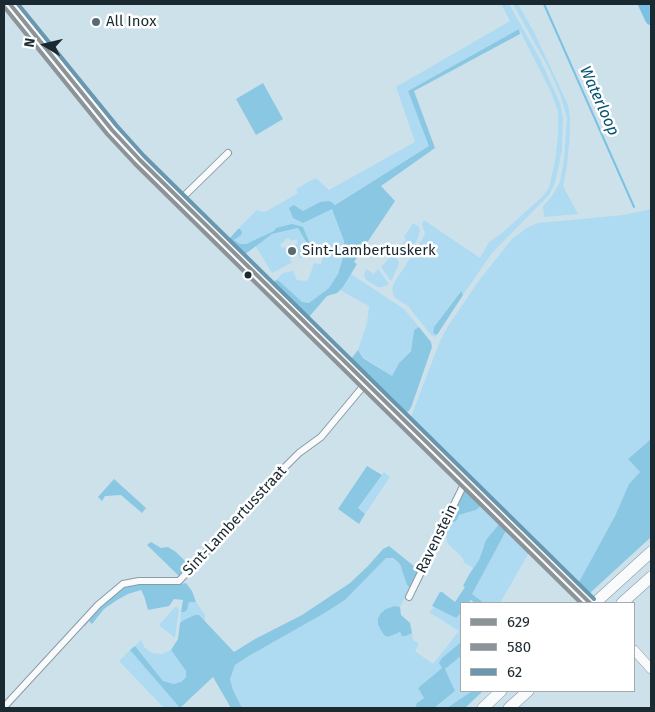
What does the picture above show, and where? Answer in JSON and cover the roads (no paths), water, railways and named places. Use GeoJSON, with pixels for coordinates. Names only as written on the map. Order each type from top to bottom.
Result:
{"type":"FeatureCollection","features":[{"type":"Feature","properties":{"kind":"highway"},"geometry":{"type":"LineString","coordinates":[[596,602],[651,552]]}},
{"type":"Feature","properties":{"kind":"highway"},"geometry":{"type":"LineString","coordinates":[[623,602],[651,577]]}},
{"type":"Feature","properties":{"kind":"highway"},"geometry":{"type":"LineString","coordinates":[[483,708],[500,692]]}},
{"type":"Feature","properties":{"kind":"highway"},"geometry":{"type":"LineString","coordinates":[[509,708],[527,692]]}},
{"type":"Feature","properties":{"kind":"main road"},"geometry":{"type":"LineString","coordinates":[[10,4],[112,130],[180,200],[589,602]]}},
{"type":"Feature","properties":{"kind":"main road"},"geometry":{"type":"LineString","coordinates":[[635,651],[651,669]]}},
{"type":"Feature","properties":{"kind":"street"},"geometry":{"type":"LineString","coordinates":[[180,200],[228,153]]}},
{"type":"Feature","properties":{"kind":"street","name":"Sint-Lambertusstraat"},"geometry":{"type":"LineString","coordinates":[[4,707],[98,605],[123,584],[139,581],[179,581],[285,467],[321,437],[366,383]]}},
{"type":"Feature","properties":{"kind":"street","name":"Ravenstein"},"geometry":{"type":"LineString","coordinates":[[409,597],[466,480]]}},
{"type":"Feature","properties":{"kind":"waterway","name":"Waterloop"},"geometry":{"type":"LineString","coordinates":[[544,4],[634,207]]}},
{"type":"Feature","properties":{"kind":"waterway"},"geometry":{"type":"LineString","coordinates":[[644,4],[651,19]]}},
{"type":"Feature","properties":{"kind":"place","name":"All Inox"},"geometry":{"type":"Point","coordinates":[96,22]}},
{"type":"Feature","properties":{"kind":"place","name":"Sint-Lambertuskerk"},"geometry":{"type":"Point","coordinates":[292,251]}}]}
